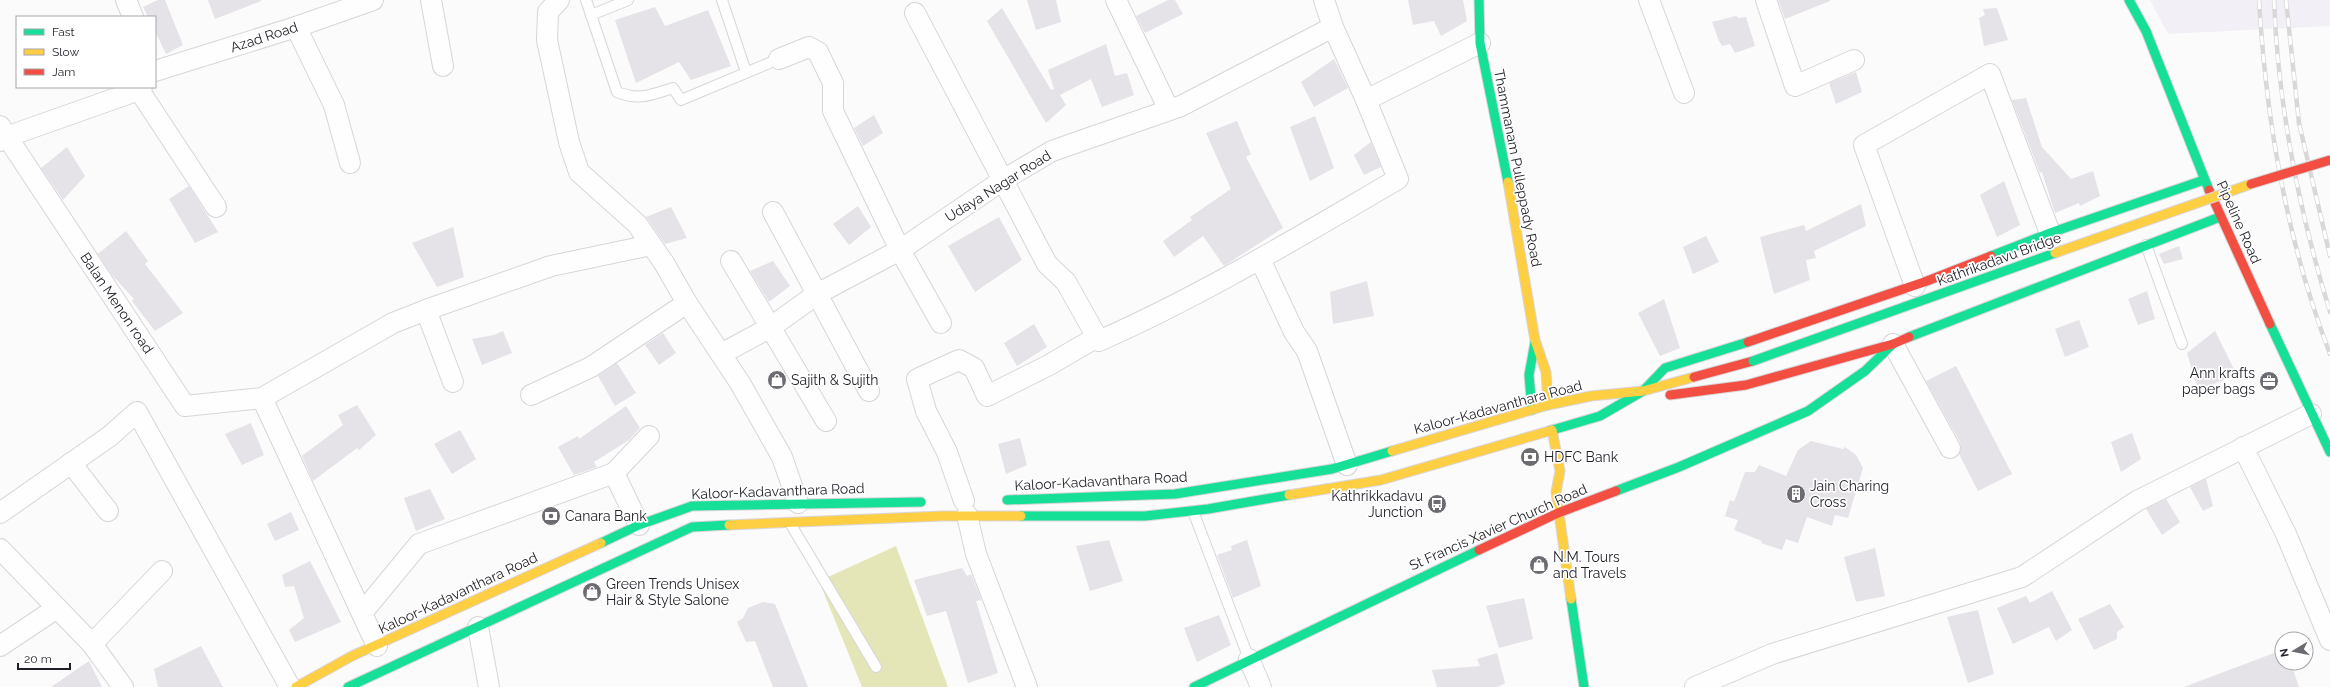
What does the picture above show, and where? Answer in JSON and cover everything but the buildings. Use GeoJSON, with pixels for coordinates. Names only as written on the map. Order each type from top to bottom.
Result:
{"type":"FeatureCollection","features":[{"type":"Feature","properties":{"kind":"main road","name":"Thammanam Pulleppady Road"},"geometry":{"type":"LineString","coordinates":[[1479,0],[1480,43],[1515,219],[1535,340],[1546,372],[1548,405]]}},
{"type":"Feature","properties":{"kind":"main road","name":"Pipeline Road"},"geometry":{"type":"LineString","coordinates":[[2129,0],[2146,31],[2220,217],[2330,452]]}},
{"type":"Feature","properties":{"kind":"main road","name":"Kathrikadavu Bridge"},"geometry":{"type":"LineString","coordinates":[[1643,391],[1753,361],[2247,185],[2330,160]]}},
{"type":"Feature","properties":{"kind":"main road"},"geometry":{"type":"LineString","coordinates":[[1643,391],[1665,368],[1792,329],[1921,283],[2050,233],[2204,180]]}},
{"type":"Feature","properties":{"kind":"main road"},"geometry":{"type":"LineString","coordinates":[[1643,391],[1672,396],[1746,385],[1893,344],[1940,316],[2146,245],[2220,217]]}},
{"type":"Feature","properties":{"kind":"main road"},"geometry":{"type":"LineString","coordinates":[[1921,283],[1940,316]]}},
{"type":"Feature","properties":{"kind":"main road","name":"Thammanam Pulleppady Road"},"geometry":{"type":"LineString","coordinates":[[1532,410],[1529,375],[1535,340]]}},
{"type":"Feature","properties":{"kind":"main road","name":"St Francis Xavier Church Road"},"geometry":{"type":"LineString","coordinates":[[1194,687],[1248,659],[1558,513],[1679,467],[1808,411],[1865,371],[1893,344]]}},
{"type":"Feature","properties":{"kind":"main road","name":"Kaloor-Kadavanthara Road"},"geometry":{"type":"LineString","coordinates":[[995,500],[1174,494],[1332,469],[1548,405],[1591,396],[1643,391]]}},
{"type":"Feature","properties":{"kind":"main road","name":"Kaloor-Kadavanthara Road"},"geometry":{"type":"LineString","coordinates":[[348,687],[406,658],[478,627],[692,527],[805,522],[965,505],[1146,516],[1193,511],[1381,480],[1600,416],[1643,391]]}},
{"type":"Feature","properties":{"kind":"main road"},"geometry":{"type":"LineString","coordinates":[[1552,430],[1560,471],[1556,492],[1558,513],[1584,687]]}},
{"type":"Feature","properties":{"kind":"main road"},"geometry":{"type":"LineString","coordinates":[[1536,434],[1539,447]]}},
{"type":"Feature","properties":{"kind":"main road"},"geometry":{"type":"LineString","coordinates":[[1550,480],[1556,492]]}},
{"type":"Feature","properties":{"kind":"main road","name":"Kaloor-Kadavanthara Road"},"geometry":{"type":"LineString","coordinates":[[296,687],[352,656],[377,646],[639,525],[692,506],[798,503],[933,502]]}},
{"type":"Feature","properties":{"kind":"main road"},"geometry":{"type":"LineString","coordinates":[[798,503],[805,522]]}},
{"type":"Feature","properties":{"kind":"street"},"geometry":{"type":"LineString","coordinates":[[126,0],[133,16]]}},
{"type":"Feature","properties":{"kind":"street","name":"Azad Road"},"geometry":{"type":"LineString","coordinates":[[156,71],[296,27],[372,0]]}},
{"type":"Feature","properties":{"kind":"street"},"geometry":{"type":"LineString","coordinates":[[431,0],[443,66]]}},
{"type":"Feature","properties":{"kind":"street"},"geometry":{"type":"LineString","coordinates":[[559,0],[548,12],[547,40],[569,142],[579,172],[637,224],[651,245],[721,354],[782,457],[798,503]]}},
{"type":"Feature","properties":{"kind":"street"},"geometry":{"type":"LineString","coordinates":[[1116,0],[1170,110]]}},
{"type":"Feature","properties":{"kind":"street"},"geometry":{"type":"LineString","coordinates":[[915,13],[1046,264],[1066,282],[1099,341],[1154,316],[1260,259],[1398,179],[1366,100],[1333,27],[1324,0]]}},
{"type":"Feature","properties":{"kind":"street"},"geometry":{"type":"LineString","coordinates":[[1649,0],[1684,94]]}},
{"type":"Feature","properties":{"kind":"street"},"geometry":{"type":"LineString","coordinates":[[1766,0],[1795,86],[1854,60]]}},
{"type":"Feature","properties":{"kind":"street"},"geometry":{"type":"LineString","coordinates":[[296,27],[334,105],[350,163]]}},
{"type":"Feature","properties":{"kind":"street","name":"Udaya Nagar Road"},"geometry":{"type":"LineString","coordinates":[[721,354],[771,327],[817,294],[900,250],[1003,180],[1052,151],[1170,110],[1333,27]]}},
{"type":"Feature","properties":{"kind":"street"},"geometry":{"type":"LineString","coordinates":[[1366,100],[1480,43]]}},
{"type":"Feature","properties":{"kind":"street"},"geometry":{"type":"LineString","coordinates":[[779,59],[808,47],[818,52],[833,83],[833,111],[900,250],[941,323]]}},
{"type":"Feature","properties":{"kind":"street"},"geometry":{"type":"LineString","coordinates":[[1921,283],[1864,145],[1990,74],[2050,233]]}},
{"type":"Feature","properties":{"kind":"street"},"geometry":{"type":"LineString","coordinates":[[2,134],[140,89],[216,207]]}},
{"type":"Feature","properties":{"kind":"street","name":"Balan Menon road"},"geometry":{"type":"LineString","coordinates":[[2,134],[185,406],[262,398]]}},
{"type":"Feature","properties":{"kind":"street"},"geometry":{"type":"LineString","coordinates":[[773,212],[869,391]]}},
{"type":"Feature","properties":{"kind":"street"},"geometry":{"type":"LineString","coordinates":[[377,646],[262,398],[393,323],[426,310],[552,266],[651,245]]}},
{"type":"Feature","properties":{"kind":"street"},"geometry":{"type":"LineString","coordinates":[[1260,259],[1294,332],[1307,351],[1347,465]]}},
{"type":"Feature","properties":{"kind":"street"},"geometry":{"type":"LineString","coordinates":[[731,261],[826,421]]}},
{"type":"Feature","properties":{"kind":"street"},"geometry":{"type":"LineString","coordinates":[[531,395],[591,367],[687,303]]}},
{"type":"Feature","properties":{"kind":"street"},"geometry":{"type":"LineString","coordinates":[[426,310],[453,382]]}},
{"type":"Feature","properties":{"kind":"street"},"geometry":{"type":"LineString","coordinates":[[1027,687],[976,554],[965,505],[947,452],[926,411],[917,378],[959,360],[974,368],[987,396],[1097,337]]}},
{"type":"Feature","properties":{"kind":"street"},"geometry":{"type":"LineString","coordinates":[[1893,344],[1950,448]]}},
{"type":"Feature","properties":{"kind":"street"},"geometry":{"type":"LineString","coordinates":[[0,513],[110,436],[137,412],[290,687]]}},
{"type":"Feature","properties":{"kind":"street"},"geometry":{"type":"LineString","coordinates":[[1695,687],[1772,654],[2022,577],[2137,501],[2311,414]]}},
{"type":"Feature","properties":{"kind":"street"},"geometry":{"type":"LineString","coordinates":[[362,613],[419,544],[614,473],[649,436]]}},
{"type":"Feature","properties":{"kind":"street"},"geometry":{"type":"LineString","coordinates":[[2243,447],[2286,534],[2330,640]]}},
{"type":"Feature","properties":{"kind":"street"},"geometry":{"type":"LineString","coordinates":[[71,463],[108,511]]}},
{"type":"Feature","properties":{"kind":"street"},"geometry":{"type":"LineString","coordinates":[[614,473],[639,525]]}},
{"type":"Feature","properties":{"kind":"street"},"geometry":{"type":"LineString","coordinates":[[0,549],[92,644],[123,687]]}},
{"type":"Feature","properties":{"kind":"street"},"geometry":{"type":"LineString","coordinates":[[92,644],[162,572]]}},
{"type":"Feature","properties":{"kind":"street"},"geometry":{"type":"LineString","coordinates":[[0,646],[57,608]]}},
{"type":"Feature","properties":{"kind":"street"},"geometry":{"type":"LineString","coordinates":[[478,627],[489,687]]}},
{"type":"Feature","properties":{"kind":"street"},"geometry":{"type":"LineString","coordinates":[[1248,659],[1261,687]]}},
{"type":"Feature","properties":{"kind":"lane"},"geometry":{"type":"LineString","coordinates":[[586,0],[617,92],[629,97],[641,98],[673,88],[681,100],[779,59]]}},
{"type":"Feature","properties":{"kind":"lane"},"geometry":{"type":"LineString","coordinates":[[591,15],[628,0]]}},
{"type":"Feature","properties":{"kind":"lane"},"geometry":{"type":"LineString","coordinates":[[722,0],[746,72]]}},
{"type":"Feature","properties":{"kind":"lane"},"geometry":{"type":"LineString","coordinates":[[2146,245],[2182,344]]}},
{"type":"Feature","properties":{"kind":"lane"},"geometry":{"type":"LineString","coordinates":[[1193,511],[1248,659]]}},
{"type":"Feature","properties":{"kind":"lane"},"geometry":{"type":"LineString","coordinates":[[790,523],[876,667]]}},
{"type":"Feature","properties":{"kind":"shaded area"},"geometry":{"type":"Polygon","coordinates":[[[2150,0],[2330,0],[2330,26],[2168,34],[2150,0]]]}},
{"type":"Feature","properties":{"kind":"green space"},"geometry":{"type":"Polygon","coordinates":[[[896,546],[948,687],[862,687],[819,581],[896,546]]]}},
{"type":"Feature","properties":{"kind":"railway"},"geometry":{"type":"LineString","coordinates":[[2259,0],[2267,90],[2281,180],[2290,224],[2302,268],[2315,312],[2330,354]]}},
{"type":"Feature","properties":{"kind":"railway"},"geometry":{"type":"LineString","coordinates":[[2274,0],[2276,40],[2285,119],[2309,236],[2330,312]]}},
{"type":"Feature","properties":{"kind":"railway"},"geometry":{"type":"LineString","coordinates":[[2286,0],[2299,123],[2330,256]]}},
{"type":"Feature","properties":{"kind":"traffic: fast"},"geometry":{"type":"LineString","coordinates":[[1479,0],[1480,43],[1508,182]]}},
{"type":"Feature","properties":{"kind":"traffic: fast"},"geometry":{"type":"LineString","coordinates":[[2129,0],[2146,31],[2209,190]]}},
{"type":"Feature","properties":{"kind":"traffic: fast"},"geometry":{"type":"LineString","coordinates":[[1991,256],[2050,233],[2204,180]]}},
{"type":"Feature","properties":{"kind":"traffic: fast"},"geometry":{"type":"LineString","coordinates":[[1909,337],[2220,217]]}},
{"type":"Feature","properties":{"kind":"traffic: fast"},"geometry":{"type":"LineString","coordinates":[[1753,361],[2055,253]]}},
{"type":"Feature","properties":{"kind":"traffic: fast"},"geometry":{"type":"LineString","coordinates":[[2270,324],[2330,452]]}},
{"type":"Feature","properties":{"kind":"traffic: fast"},"geometry":{"type":"LineString","coordinates":[[1532,410],[1529,375],[1535,342]]}},
{"type":"Feature","properties":{"kind":"traffic: fast"},"geometry":{"type":"LineString","coordinates":[[1549,431],[1600,416],[1643,391],[1665,368],[1748,342]]}},
{"type":"Feature","properties":{"kind":"traffic: fast"},"geometry":{"type":"LineString","coordinates":[[1616,491],[1679,467],[1808,411],[1865,371],[1893,344]]}},
{"type":"Feature","properties":{"kind":"traffic: fast"},"geometry":{"type":"LineString","coordinates":[[1007,500],[1175,494],[1332,469],[1392,451]]}},
{"type":"Feature","properties":{"kind":"traffic: fast"},"geometry":{"type":"LineString","coordinates":[[1021,516],[1145,516],[1208,509],[1289,495]]}},
{"type":"Feature","properties":{"kind":"traffic: fast"},"geometry":{"type":"LineString","coordinates":[[601,543],[639,525],[692,506],[921,502]]}},
{"type":"Feature","properties":{"kind":"traffic: fast"},"geometry":{"type":"LineString","coordinates":[[348,687],[692,527],[729,525]]}},
{"type":"Feature","properties":{"kind":"traffic: fast"},"geometry":{"type":"LineString","coordinates":[[1194,687],[1479,550]]}},
{"type":"Feature","properties":{"kind":"traffic: fast"},"geometry":{"type":"LineString","coordinates":[[1571,599],[1584,687]]}},
{"type":"Feature","properties":{"kind":"traffic: slow"},"geometry":{"type":"LineString","coordinates":[[1508,182],[1535,340],[1546,372],[1548,405]]}},
{"type":"Feature","properties":{"kind":"traffic: slow"},"geometry":{"type":"LineString","coordinates":[[2055,253],[2251,184]]}},
{"type":"Feature","properties":{"kind":"traffic: slow"},"geometry":{"type":"LineString","coordinates":[[1392,451],[1548,405],[1591,396],[1643,391],[1694,377]]}},
{"type":"Feature","properties":{"kind":"traffic: slow"},"geometry":{"type":"LineString","coordinates":[[1552,430],[1560,471],[1556,492],[1571,599]]}},
{"type":"Feature","properties":{"kind":"traffic: slow"},"geometry":{"type":"LineString","coordinates":[[1289,495],[1381,480],[1549,431]]}},
{"type":"Feature","properties":{"kind":"traffic: slow"},"geometry":{"type":"LineString","coordinates":[[729,525],[943,516],[1021,516]]}},
{"type":"Feature","properties":{"kind":"traffic: slow"},"geometry":{"type":"LineString","coordinates":[[296,687],[352,656],[601,543]]}},
{"type":"Feature","properties":{"kind":"traffic: jam"},"geometry":{"type":"LineString","coordinates":[[2251,184],[2330,160]]}},
{"type":"Feature","properties":{"kind":"traffic: jam"},"geometry":{"type":"LineString","coordinates":[[2209,190],[2270,324]]}},
{"type":"Feature","properties":{"kind":"traffic: jam"},"geometry":{"type":"LineString","coordinates":[[1748,342],[1927,281],[1991,256]]}},
{"type":"Feature","properties":{"kind":"traffic: jam"},"geometry":{"type":"LineString","coordinates":[[1670,395],[1746,385],[1893,344],[1909,337]]}},
{"type":"Feature","properties":{"kind":"traffic: jam"},"geometry":{"type":"LineString","coordinates":[[1694,377],[1753,361]]}},
{"type":"Feature","properties":{"kind":"traffic: jam"},"geometry":{"type":"LineString","coordinates":[[1479,550],[1558,513],[1616,491]]}},
{"type":"Feature","properties":{"kind":"place","name":"Sajith & Sujith"},"geometry":{"type":"Point","coordinates":[777,380]}},
{"type":"Feature","properties":{"kind":"place","name":"Ann krafts paper bags"},"geometry":{"type":"Point","coordinates":[2269,381]}},
{"type":"Feature","properties":{"kind":"place","name":"HDFC Bank"},"geometry":{"type":"Point","coordinates":[1530,457]}},
{"type":"Feature","properties":{"kind":"place","name":"Jain Charing Cross"},"geometry":{"type":"Point","coordinates":[1796,494]}},
{"type":"Feature","properties":{"kind":"place","name":"Kathrikkadavu Junction"},"geometry":{"type":"Point","coordinates":[1437,504]}},
{"type":"Feature","properties":{"kind":"place","name":"Canara Bank"},"geometry":{"type":"Point","coordinates":[551,516]}},
{"type":"Feature","properties":{"kind":"place","name":"N.M. Tours and Travels"},"geometry":{"type":"Point","coordinates":[1539,565]}},
{"type":"Feature","properties":{"kind":"place","name":"Green Trends Unisex Hair & Style Salone"},"geometry":{"type":"Point","coordinates":[592,592]}}]}
